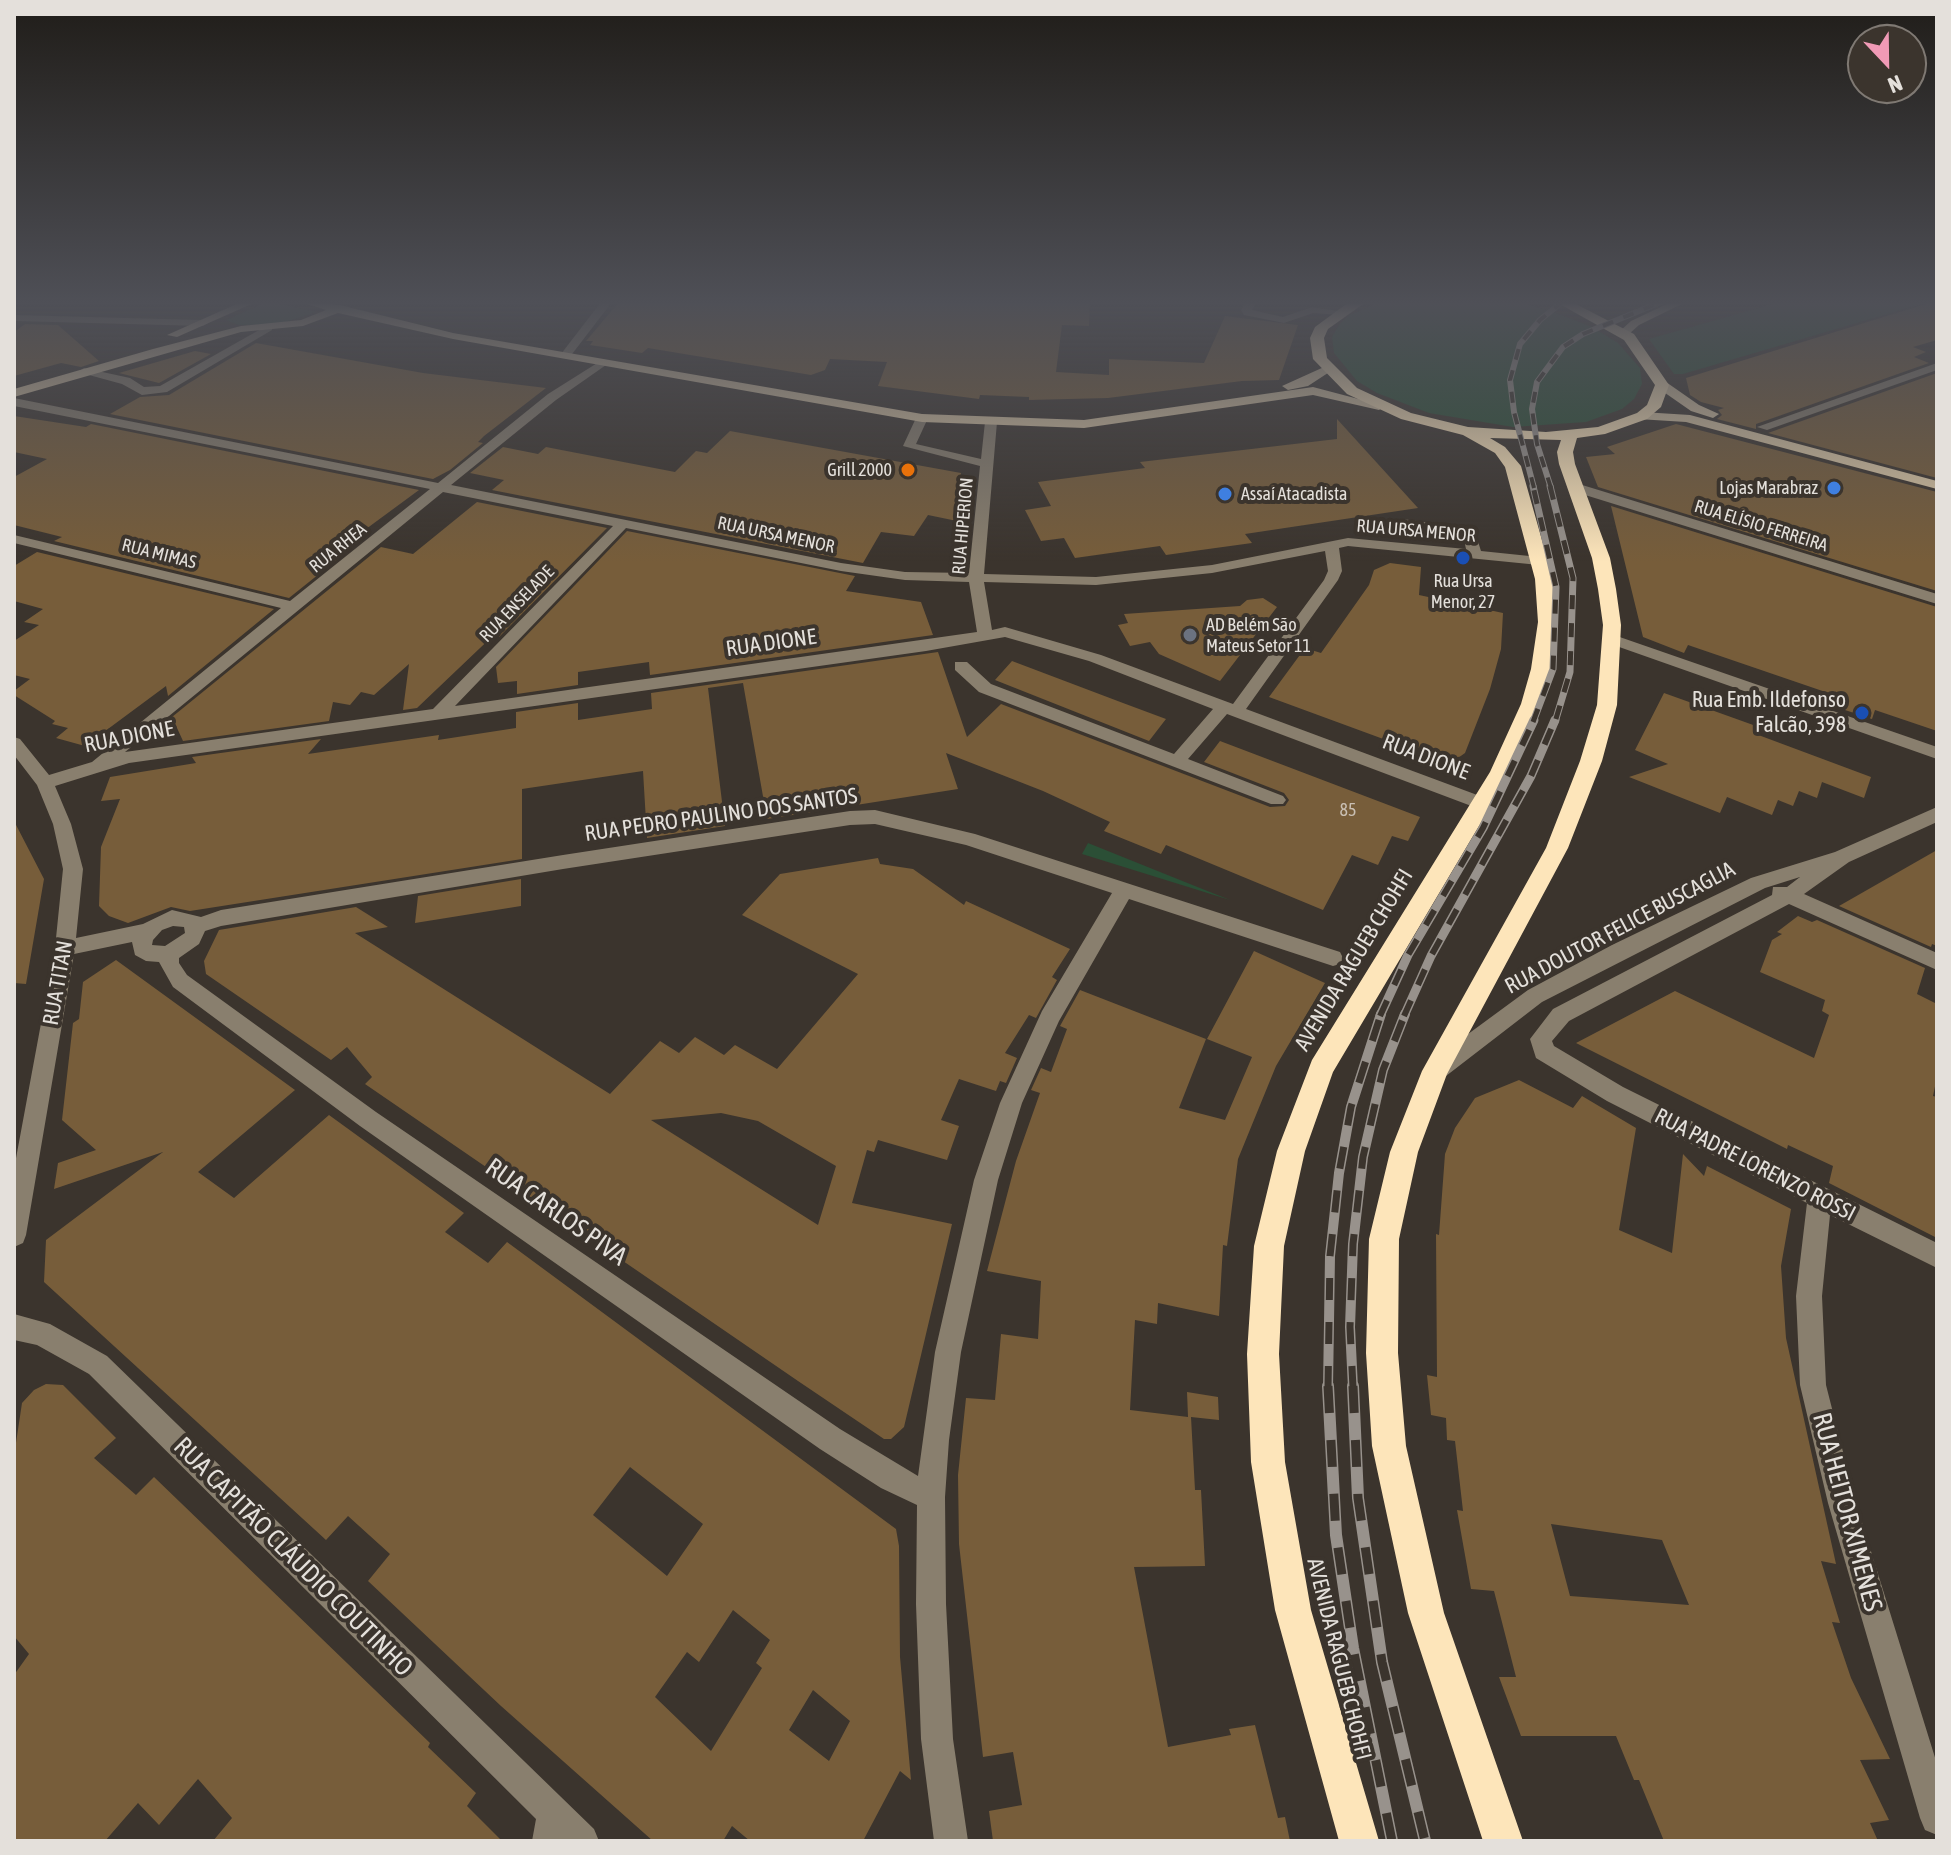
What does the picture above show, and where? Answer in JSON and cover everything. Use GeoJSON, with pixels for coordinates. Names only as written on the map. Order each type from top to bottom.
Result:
{"type":"FeatureCollection","features":[{"type":"Feature","properties":{"kind":"highway"},"geometry":{"type":"LineString","coordinates":[[1350,389],[1379,406],[1468,432],[1520,437],[1570,436],[1600,431],[1642,416],[1654,407],[1661,389]]}},
{"type":"Feature","properties":{"kind":"highway","name":"AVENIDA RAGUEB CHOHFI"},"geometry":{"type":"LineString","coordinates":[[1359,1841],[1293,1610],[1268,1462],[1263,1354],[1269,1246],[1291,1151],[1321,1068],[1482,804],[1531,704],[1541,669],[1547,622],[1539,561],[1508,457],[1468,432]]}},
{"type":"Feature","properties":{"kind":"highway"},"geometry":{"type":"LineString","coordinates":[[1503,1841],[1426,1613],[1389,1446],[1382,1353],[1384,1239],[1404,1152],[1435,1071],[1557,848],[1591,761],[1607,705],[1611,639],[1601,558],[1574,487],[1565,452],[1570,436]]}},
{"type":"Feature","properties":{"kind":"main road"},"geometry":{"type":"LineString","coordinates":[[751,389],[922,418],[991,422],[1084,424],[1313,391],[1379,406]]}},
{"type":"Feature","properties":{"kind":"main road"},"geometry":{"type":"LineString","coordinates":[[1066,423],[1080,418],[1189,405],[1278,389]]}},
{"type":"Feature","properties":{"kind":"main road"},"geometry":{"type":"LineString","coordinates":[[1667,389],[1695,408],[1937,473]]}},
{"type":"Feature","properties":{"kind":"main road"},"geometry":{"type":"LineString","coordinates":[[1642,416],[1686,418],[1937,485]]}},
{"type":"Feature","properties":{"kind":"street"},"geometry":{"type":"LineString","coordinates":[[138,389],[142,391],[164,389]]}},
{"type":"Feature","properties":{"kind":"street","name":"RUA RHEA"},"geometry":{"type":"LineString","coordinates":[[98,764],[564,389]]}},
{"type":"Feature","properties":{"kind":"street"},"geometry":{"type":"LineString","coordinates":[[1763,427],[1874,389]]}},
{"type":"Feature","properties":{"kind":"street","name":"RUA URSA MENOR"},"geometry":{"type":"LineString","coordinates":[[14,402],[444,485],[841,567],[905,576],[976,581],[1096,581],[1169,574],[1331,546],[1373,542],[1539,561]]}},
{"type":"Feature","properties":{"kind":"street"},"geometry":{"type":"LineString","coordinates":[[922,418],[909,446],[987,464]]}},
{"type":"Feature","properties":{"kind":"street","name":"RUA HIPERION"},"geometry":{"type":"LineString","coordinates":[[985,633],[976,581],[991,422]]}},
{"type":"Feature","properties":{"kind":"street","name":"RUA ELÍSIO FERREIRA"},"geometry":{"type":"LineString","coordinates":[[1574,487],[1937,599]]}},
{"type":"Feature","properties":{"kind":"street","name":"RUA ENSELADE"},"geometry":{"type":"LineString","coordinates":[[439,713],[624,522]]}},
{"type":"Feature","properties":{"kind":"street"},"geometry":{"type":"LineString","coordinates":[[1402,523],[1469,532],[1474,553]]}},
{"type":"Feature","properties":{"kind":"street","name":"RUA MIMAS"},"geometry":{"type":"LineString","coordinates":[[14,539],[294,607]]}},
{"type":"Feature","properties":{"kind":"street"},"geometry":{"type":"LineString","coordinates":[[1177,761],[1230,709],[1331,580],[1335,571],[1331,546]]}},
{"type":"Feature","properties":{"kind":"street","name":"RUA DIONE"},"geometry":{"type":"LineString","coordinates":[[45,783],[98,764],[926,646],[985,633],[1005,632],[1032,637],[1482,804]]}},
{"type":"Feature","properties":{"kind":"street"},"geometry":{"type":"LineString","coordinates":[[1611,639],[1937,753]]}},
{"type":"Feature","properties":{"kind":"street"},"geometry":{"type":"LineString","coordinates":[[961,666],[985,688],[1277,800]]}},
{"type":"Feature","properties":{"kind":"street","name":"RUA TITAN"},"geometry":{"type":"LineString","coordinates":[[14,743],[45,783],[62,824],[73,869],[65,948],[14,1235]]}},
{"type":"Feature","properties":{"kind":"street","name":"RUA DOUTOR FELICE BUSCAGLIA"},"geometry":{"type":"LineString","coordinates":[[1435,1071],[1535,996],[1758,883],[1842,857],[1937,814]]}},
{"type":"Feature","properties":{"kind":"street","name":"RUA PEDRO PAULINO DOS SANTOS"},"geometry":{"type":"LineString","coordinates":[[65,948],[148,931],[172,918],[188,919],[196,926],[268,911],[850,818],[899,820],[1333,958]]}},
{"type":"Feature","properties":{"kind":"street","name":"RUA DOUTOR FELICE BUSCAGLIA"},"geometry":{"type":"LineString","coordinates":[[1573,1071],[1544,1051],[1541,1039],[1561,1015],[1788,896],[1842,857]]}},
{"type":"Feature","properties":{"kind":"street"},"geometry":{"type":"LineString","coordinates":[[1758,883],[1937,962]]}},
{"type":"Feature","properties":{"kind":"street"},"geometry":{"type":"LineString","coordinates":[[951,1841],[937,1739],[931,1497],[935,1440],[948,1352],[986,1180],[1011,1103],[1050,1017],[1123,892]]}},
{"type":"Feature","properties":{"kind":"street"},"geometry":{"type":"LineString","coordinates":[[148,931],[142,949],[152,956],[169,954],[186,944],[196,926]]}},
{"type":"Feature","properties":{"kind":"street","name":"RUA CARLOS PIVA"},"geometry":{"type":"LineString","coordinates":[[169,954],[169,964],[180,981],[368,1119],[830,1439],[891,1478],[931,1497]]}},
{"type":"Feature","properties":{"kind":"street","name":"RUA PADRE LORENZO ROSSI"},"geometry":{"type":"LineString","coordinates":[[1573,1071],[1937,1256]]}},
{"type":"Feature","properties":{"kind":"street","name":"RUA HEITOR XIMENES"},"geometry":{"type":"LineString","coordinates":[[1820,1198],[1809,1296],[1813,1385],[1842,1503],[1937,1818]]}},
{"type":"Feature","properties":{"kind":"street","name":"RUA CAPITÃO CLÁUDIO COUTINHO"},"geometry":{"type":"LineString","coordinates":[[14,1327],[41,1333],[98,1365],[552,1828],[582,1841]]}},
{"type":"Feature","properties":{"kind":"green space"},"geometry":{"type":"Polygon","coordinates":[[[1370,389],[1640,389],[1634,399],[1622,409],[1586,422],[1513,427],[1429,413],[1370,389]]]}},
{"type":"Feature","properties":{"kind":"green space"},"geometry":{"type":"Polygon","coordinates":[[[1088,843],[1185,882],[1230,900],[1082,854],[1088,843]]]}},
{"type":"Feature","properties":{"kind":"building"},"geometry":{"type":"Polygon","coordinates":[[[180,389],[545,389],[484,436],[478,442],[483,443],[450,470],[433,479],[110,414],[140,397],[169,395],[180,389]]]}},
{"type":"Feature","properties":{"kind":"building"},"geometry":{"type":"Polygon","coordinates":[[[898,389],[1182,389],[1108,398],[1029,400],[1029,397],[980,395],[979,399],[898,389]]]}},
{"type":"Feature","properties":{"kind":"building"},"geometry":{"type":"Polygon","coordinates":[[[1688,389],[1856,389],[1756,424],[1756,429],[1717,419],[1722,415],[1718,410],[1724,408],[1701,402],[1690,395],[1688,389]]]}},
{"type":"Feature","properties":{"kind":"building"},"geometry":{"type":"Polygon","coordinates":[[[1893,389],[1937,389],[1937,478],[1768,433],[1893,389]]]}},
{"type":"Feature","properties":{"kind":"building"},"geometry":{"type":"Polygon","coordinates":[[[14,416],[86,427],[91,424],[419,490],[366,529],[353,540],[359,542],[289,598],[54,541],[62,537],[14,525],[14,477],[47,459],[14,452],[14,416]]]}},
{"type":"Feature","properties":{"kind":"building","name":"Assaí Atacadista"},"geometry":{"type":"Polygon","coordinates":[[[1337,419],[1418,508],[1245,534],[1252,543],[1166,555],[1160,546],[1075,558],[1064,538],[1041,541],[1025,510],[1051,506],[1038,482],[1145,468],[1140,462],[1337,439],[1337,419]]]}},
{"type":"Feature","properties":{"kind":"building"},"geometry":{"type":"Polygon","coordinates":[[[1676,424],[1937,492],[1937,591],[1598,487],[1586,457],[1615,454],[1607,447],[1676,424]]]}},
{"type":"Feature","properties":{"kind":"building"},"geometry":{"type":"Polygon","coordinates":[[[730,431],[961,473],[957,521],[928,515],[914,536],[881,532],[863,563],[492,490],[504,480],[470,473],[503,447],[538,454],[546,447],[675,472],[696,451],[707,453],[730,431]]]}},
{"type":"Feature","properties":{"kind":"building"},"geometry":{"type":"Polygon","coordinates":[[[477,502],[607,528],[499,637],[500,629],[417,708],[403,710],[409,664],[374,695],[361,692],[350,705],[333,702],[329,721],[183,741],[172,717],[381,547],[413,554],[477,502]]]}},
{"type":"Feature","properties":{"kind":"building"},"geometry":{"type":"Polygon","coordinates":[[[1611,506],[1937,607],[1937,731],[1875,710],[1872,719],[1839,708],[1843,698],[1688,645],[1684,653],[1643,637],[1611,506]]]}},
{"type":"Feature","properties":{"kind":"building"},"geometry":{"type":"Polygon","coordinates":[[[627,531],[855,576],[846,591],[921,602],[933,635],[650,675],[649,662],[578,672],[578,685],[517,694],[517,681],[498,683],[496,667],[627,531]]]}},
{"type":"Feature","properties":{"kind":"building"},"geometry":{"type":"Polygon","coordinates":[[[37,552],[274,609],[168,696],[166,686],[85,746],[56,738],[68,728],[52,724],[55,721],[14,695],[14,691],[30,679],[14,675],[14,641],[39,625],[24,622],[43,609],[14,601],[14,566],[37,552]]]}},
{"type":"Feature","properties":{"kind":"building"},"geometry":{"type":"Polygon","coordinates":[[[1390,563],[1421,567],[1419,595],[1503,613],[1501,649],[1490,689],[1465,753],[1458,758],[1386,740],[1269,697],[1305,648],[1321,653],[1369,585],[1374,570],[1390,563]]]}},
{"type":"Feature","properties":{"kind":"building","name":"AD Belém São Mateus Setor 11"},"geometry":{"type":"Polygon","coordinates":[[[1263,598],[1277,607],[1220,681],[1159,654],[1150,642],[1130,646],[1118,625],[1128,623],[1124,614],[1240,606],[1247,600],[1263,598]]]}},
{"type":"Feature","properties":{"kind":"building"},"geometry":{"type":"Polygon","coordinates":[[[938,652],[967,737],[1001,704],[1270,807],[1285,806],[1289,800],[1284,793],[1204,762],[1220,741],[1420,817],[1408,841],[1392,836],[1378,865],[1352,855],[1323,910],[1166,845],[1161,854],[1104,831],[1110,822],[1043,791],[946,753],[958,789],[767,819],[743,683],[708,688],[725,826],[647,838],[643,771],[522,789],[522,859],[190,911],[171,907],[128,923],[109,916],[99,906],[101,847],[120,799],[101,801],[110,777],[196,763],[192,757],[321,739],[308,754],[439,735],[438,740],[516,728],[516,712],[578,703],[578,720],[652,709],[651,693],[938,652]]]}},
{"type":"Feature","properties":{"kind":"building"},"geometry":{"type":"Polygon","coordinates":[[[1012,661],[1166,719],[1149,741],[995,680],[1012,661]]]}},
{"type":"Feature","properties":{"kind":"building"},"geometry":{"type":"Polygon","coordinates":[[[1664,693],[1756,726],[1753,733],[1871,777],[1864,798],[1822,782],[1817,798],[1799,791],[1793,806],[1778,800],[1772,815],[1727,797],[1720,813],[1629,777],[1668,764],[1635,750],[1664,693]]]}},
{"type":"Feature","properties":{"kind":"building"},"geometry":{"type":"Polygon","coordinates":[[[14,821],[44,879],[26,984],[14,983],[14,821]]]}},
{"type":"Feature","properties":{"kind":"building"},"geometry":{"type":"Polygon","coordinates":[[[1937,850],[1937,946],[1932,944],[1931,947],[1839,906],[1937,850]]]}},
{"type":"Feature","properties":{"kind":"building"},"geometry":{"type":"Polygon","coordinates":[[[878,858],[880,864],[913,869],[964,905],[966,901],[1070,949],[1052,977],[1057,980],[1036,1018],[1029,1015],[1005,1053],[1017,1058],[1006,1083],[1000,1081],[996,1091],[959,1079],[941,1120],[959,1126],[947,1160],[878,1140],[874,1152],[867,1150],[852,1203],[952,1224],[904,1427],[891,1439],[884,1439],[798,1381],[365,1084],[372,1077],[347,1047],[331,1060],[206,974],[204,961],[219,930],[356,907],[388,927],[355,933],[610,1094],[660,1041],[679,1053],[695,1037],[724,1055],[735,1045],[777,1069],[858,974],[742,915],[780,874],[878,858]],[[721,1113],[651,1120],[818,1225],[836,1166],[758,1121],[721,1113]]]}},
{"type":"Feature","properties":{"kind":"building"},"geometry":{"type":"Polygon","coordinates":[[[521,879],[521,906],[415,923],[418,896],[521,879]]]}},
{"type":"Feature","properties":{"kind":"building"},"geometry":{"type":"Polygon","coordinates":[[[1798,916],[1812,922],[1817,920],[1925,968],[1917,994],[1937,1004],[1937,1077],[1933,1096],[1937,1097],[1937,1238],[1829,1183],[1833,1166],[1788,1145],[1787,1149],[1576,1043],[1675,991],[1814,1058],[1829,1015],[1822,1011],[1825,1000],[1760,972],[1772,940],[1782,934],[1777,932],[1798,916]]]}},
{"type":"Feature","properties":{"kind":"building"},"geometry":{"type":"Polygon","coordinates":[[[1254,951],[1325,983],[1276,1066],[1238,1159],[1227,1246],[1223,1245],[1219,1316],[1158,1303],[1157,1324],[1135,1320],[1130,1410],[1188,1417],[1187,1392],[1218,1397],[1219,1420],[1191,1417],[1195,1490],[1201,1490],[1205,1566],[1134,1567],[1168,1747],[1231,1735],[1229,1729],[1255,1725],[1278,1818],[1285,1817],[1290,1841],[993,1841],[989,1811],[1022,1805],[1013,1752],[983,1757],[959,1544],[958,1475],[966,1398],[995,1400],[1001,1334],[1038,1339],[1041,1281],[987,1271],[1016,1161],[1040,1093],[1031,1090],[1041,1068],[1051,1072],[1067,1029],[1060,1026],[1080,990],[1206,1039],[1179,1108],[1225,1120],[1252,1057],[1207,1039],[1254,951]]]}},
{"type":"Feature","properties":{"kind":"building"},"geometry":{"type":"Polygon","coordinates":[[[116,960],[295,1090],[198,1172],[234,1198],[329,1115],[464,1213],[445,1232],[488,1263],[507,1242],[896,1529],[899,1546],[900,1657],[911,1780],[900,1771],[863,1841],[750,1841],[732,1826],[723,1841],[653,1841],[501,1706],[368,1581],[390,1554],[348,1516],[326,1540],[44,1282],[46,1240],[163,1152],[54,1189],[58,1163],[96,1150],[62,1120],[73,1023],[79,1019],[83,982],[116,960]],[[630,1467],[593,1515],[667,1576],[703,1524],[630,1467]],[[733,1610],[699,1662],[687,1652],[655,1697],[711,1751],[762,1668],[756,1663],[770,1640],[733,1610]],[[813,1690],[789,1730],[829,1761],[850,1721],[813,1690]]]}},
{"type":"Feature","properties":{"kind":"building"},"geometry":{"type":"Polygon","coordinates":[[[1519,1080],[1573,1108],[1582,1096],[1636,1128],[1619,1230],[1672,1253],[1683,1154],[1704,1176],[1707,1166],[1791,1209],[1781,1266],[1786,1338],[1836,1564],[1821,1561],[1840,1623],[1832,1622],[1851,1678],[1890,1759],[1860,1760],[1889,1820],[1870,1823],[1878,1841],[1664,1841],[1639,1780],[1634,1780],[1616,1736],[1521,1736],[1499,1677],[1516,1677],[1494,1591],[1471,1589],[1457,1510],[1463,1511],[1455,1441],[1447,1440],[1446,1418],[1431,1415],[1427,1375],[1437,1377],[1436,1234],[1439,1235],[1445,1154],[1455,1128],[1475,1098],[1519,1080]],[[1551,1524],[1570,1596],[1689,1605],[1662,1540],[1551,1524]]]}},
{"type":"Feature","properties":{"kind":"building"},"geometry":{"type":"Polygon","coordinates":[[[46,1384],[63,1385],[116,1438],[94,1458],[136,1495],[154,1477],[430,1743],[428,1747],[476,1793],[467,1806],[502,1841],[213,1841],[232,1818],[198,1779],[159,1825],[138,1803],[105,1841],[14,1841],[14,1675],[29,1654],[14,1636],[14,1456],[22,1403],[34,1390],[46,1384]]]}},
{"type":"Feature","properties":{"kind":"railway"},"geometry":{"type":"LineString","coordinates":[[1511,389],[1514,412],[1534,488]]}},
{"type":"Feature","properties":{"kind":"railway"},"geometry":{"type":"LineString","coordinates":[[1536,389],[1532,409],[1537,444],[1551,488]]}},
{"type":"Feature","properties":{"kind":"railway"},"geometry":{"type":"LineString","coordinates":[[1533,486],[1556,587],[1553,669],[1533,722]]}},
{"type":"Feature","properties":{"kind":"railway"},"geometry":{"type":"LineString","coordinates":[[1550,486],[1573,578],[1570,672],[1555,722]]}},
{"type":"Feature","properties":{"kind":"railway"},"geometry":{"type":"LineString","coordinates":[[1380,1016],[1408,955],[1483,828],[1534,720]]}},
{"type":"Feature","properties":{"kind":"railway"},"geometry":{"type":"LineString","coordinates":[[1404,1016],[1431,956],[1531,776],[1555,720]]}},
{"type":"Feature","properties":{"kind":"railway"},"geometry":{"type":"LineString","coordinates":[[1328,1386],[1330,1256],[1339,1173],[1351,1107],[1381,1014]]}},
{"type":"Feature","properties":{"kind":"railway"},"geometry":{"type":"LineString","coordinates":[[1353,1388],[1350,1327],[1353,1244],[1363,1157],[1383,1070],[1405,1014]]}},
{"type":"Feature","properties":{"kind":"railway"},"geometry":{"type":"LineString","coordinates":[[1328,1386],[1336,1535],[1353,1648],[1392,1841]]}},
{"type":"Feature","properties":{"kind":"railway"},"geometry":{"type":"LineString","coordinates":[[1353,1386],[1358,1498],[1382,1662],[1425,1841]]}},
{"type":"Feature","properties":{"kind":"place","name":"Grill 2000"},"geometry":{"type":"Point","coordinates":[908,470]}},
{"type":"Feature","properties":{"kind":"place","name":"Lojas Marabraz"},"geometry":{"type":"Point","coordinates":[1834,488]}},
{"type":"Feature","properties":{"kind":"place","name":"Assaí Atacadista"},"geometry":{"type":"Point","coordinates":[1225,494]}},
{"type":"Feature","properties":{"kind":"place","name":"Rua Ursa Menor, 27"},"geometry":{"type":"Point","coordinates":[1463,558]}},
{"type":"Feature","properties":{"kind":"place","name":"AD Belém São Mateus Setor 11"},"geometry":{"type":"Point","coordinates":[1190,635]}},
{"type":"Feature","properties":{"kind":"place","name":"Rua Emb. Ildefonso Falcão, 398"},"geometry":{"type":"Point","coordinates":[1862,713]}}]}
